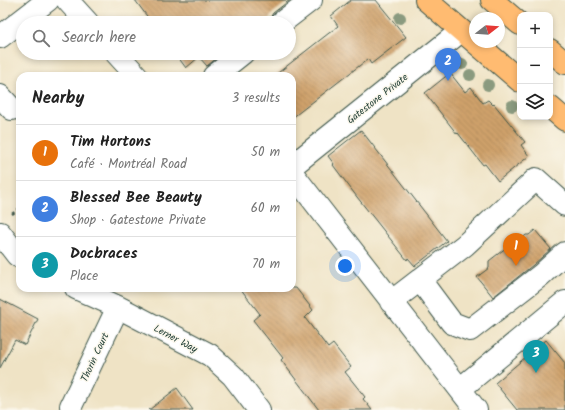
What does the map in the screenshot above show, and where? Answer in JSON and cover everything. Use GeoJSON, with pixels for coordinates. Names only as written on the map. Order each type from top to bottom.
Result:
{"type":"FeatureCollection","features":[{"type":"Feature","properties":{"kind":"main road"},"geometry":{"type":"LineString","coordinates":[[426,0],[517,78]]}},
{"type":"Feature","properties":{"kind":"main road"},"geometry":{"type":"LineString","coordinates":[[492,0],[517,21]]}},
{"type":"Feature","properties":{"kind":"main road"},"geometry":{"type":"LineString","coordinates":[[553,53],[565,64]]}},
{"type":"Feature","properties":{"kind":"main road"},"geometry":{"type":"LineString","coordinates":[[553,110],[565,120]]}},
{"type":"Feature","properties":{"kind":"street"},"geometry":{"type":"LineString","coordinates":[[27,16],[48,0]]}},
{"type":"Feature","properties":{"kind":"street"},"geometry":{"type":"LineString","coordinates":[[67,0],[82,16]]}},
{"type":"Feature","properties":{"kind":"street"},"geometry":{"type":"LineString","coordinates":[[290,16],[311,0]]}},
{"type":"Feature","properties":{"kind":"street"},"geometry":{"type":"LineString","coordinates":[[0,37],[16,25]]}},
{"type":"Feature","properties":{"kind":"street","name":"Gatestone Private"},"geometry":{"type":"LineString","coordinates":[[296,163],[462,31]]}},
{"type":"Feature","properties":{"kind":"street"},"geometry":{"type":"LineString","coordinates":[[122,60],[133,72]]}},
{"type":"Feature","properties":{"kind":"street"},"geometry":{"type":"LineString","coordinates":[[219,72],[234,60]]}},
{"type":"Feature","properties":{"kind":"street"},"geometry":{"type":"LineString","coordinates":[[296,178],[476,410]]}},
{"type":"Feature","properties":{"kind":"street"},"geometry":{"type":"LineString","coordinates":[[391,302],[465,245],[536,178],[565,205]]}},
{"type":"Feature","properties":{"kind":"street"},"geometry":{"type":"LineString","coordinates":[[0,234],[16,254]]}},
{"type":"Feature","properties":{"kind":"street"},"geometry":{"type":"LineString","coordinates":[[420,280],[452,323],[470,330],[541,275],[565,252]]}},
{"type":"Feature","properties":{"kind":"street","name":"Lerner Way"},"geometry":{"type":"LineString","coordinates":[[85,292],[118,307],[210,355],[232,376],[259,410]]}},
{"type":"Feature","properties":{"kind":"street"},"geometry":{"type":"LineString","coordinates":[[460,389],[565,302]]}},
{"type":"Feature","properties":{"kind":"street","name":"Thorin Court"},"geometry":{"type":"LineString","coordinates":[[71,406],[118,307]]}},
{"type":"Feature","properties":{"kind":"building"},"geometry":{"type":"Polygon","coordinates":[[[135,0],[290,0],[271,16],[147,16],[135,0]]]}},
{"type":"Feature","properties":{"kind":"building"},"geometry":{"type":"Polygon","coordinates":[[[351,0],[376,0],[406,37],[371,64],[368,59],[296,115],[296,72],[279,72],[338,26],[331,16],[351,0]]]}},
{"type":"Feature","properties":{"kind":"building"},"geometry":{"type":"Polygon","coordinates":[[[180,60],[195,60],[186,68],[180,60]]]}},
{"type":"Feature","properties":{"kind":"building"},"geometry":{"type":"Polygon","coordinates":[[[202,60],[214,60],[207,66],[202,60]]]}},
{"type":"Feature","properties":{"kind":"building"},"geometry":{"type":"Polygon","coordinates":[[[450,73],[465,92],[471,87],[483,103],[488,100],[493,105],[494,104],[525,142],[521,145],[529,156],[498,181],[485,164],[483,165],[458,133],[457,134],[425,93],[450,73]]]}},
{"type":"Feature","properties":{"kind":"building"},"geometry":{"type":"Polygon","coordinates":[[[361,130],[447,241],[415,266],[408,258],[407,260],[357,197],[328,156],[361,130]]]}},
{"type":"Feature","properties":{"kind":"building"},"geometry":{"type":"Polygon","coordinates":[[[535,230],[551,249],[493,297],[477,277],[489,268],[489,261],[507,247],[512,248],[526,235],[529,235],[535,230]]]}},
{"type":"Feature","properties":{"kind":"building"},"geometry":{"type":"Polygon","coordinates":[[[296,288],[313,310],[305,318],[328,348],[333,344],[351,367],[345,372],[365,397],[363,399],[372,410],[319,410],[281,360],[283,358],[253,320],[260,314],[243,292],[296,292],[296,288]]]}},
{"type":"Feature","properties":{"kind":"building"},"geometry":{"type":"Polygon","coordinates":[[[0,299],[38,319],[25,345],[15,340],[0,368],[0,299]]]}},
{"type":"Feature","properties":{"kind":"building"},"geometry":{"type":"Polygon","coordinates":[[[546,340],[565,363],[565,410],[517,410],[495,383],[546,340]]]}},
{"type":"Feature","properties":{"kind":"building"},"geometry":{"type":"Polygon","coordinates":[[[177,388],[193,410],[149,410],[177,388]]]}},
{"type":"Feature","properties":{"kind":"place","name":"Blessed Bee Beauty"},"geometry":{"type":"Point","coordinates":[448,81]}},
{"type":"Feature","properties":{"kind":"place","name":"Tim Hortons"},"geometry":{"type":"Point","coordinates":[516,266]}},
{"type":"Feature","properties":{"kind":"place","name":"Docbraces"},"geometry":{"type":"Point","coordinates":[536,373]}}]}
